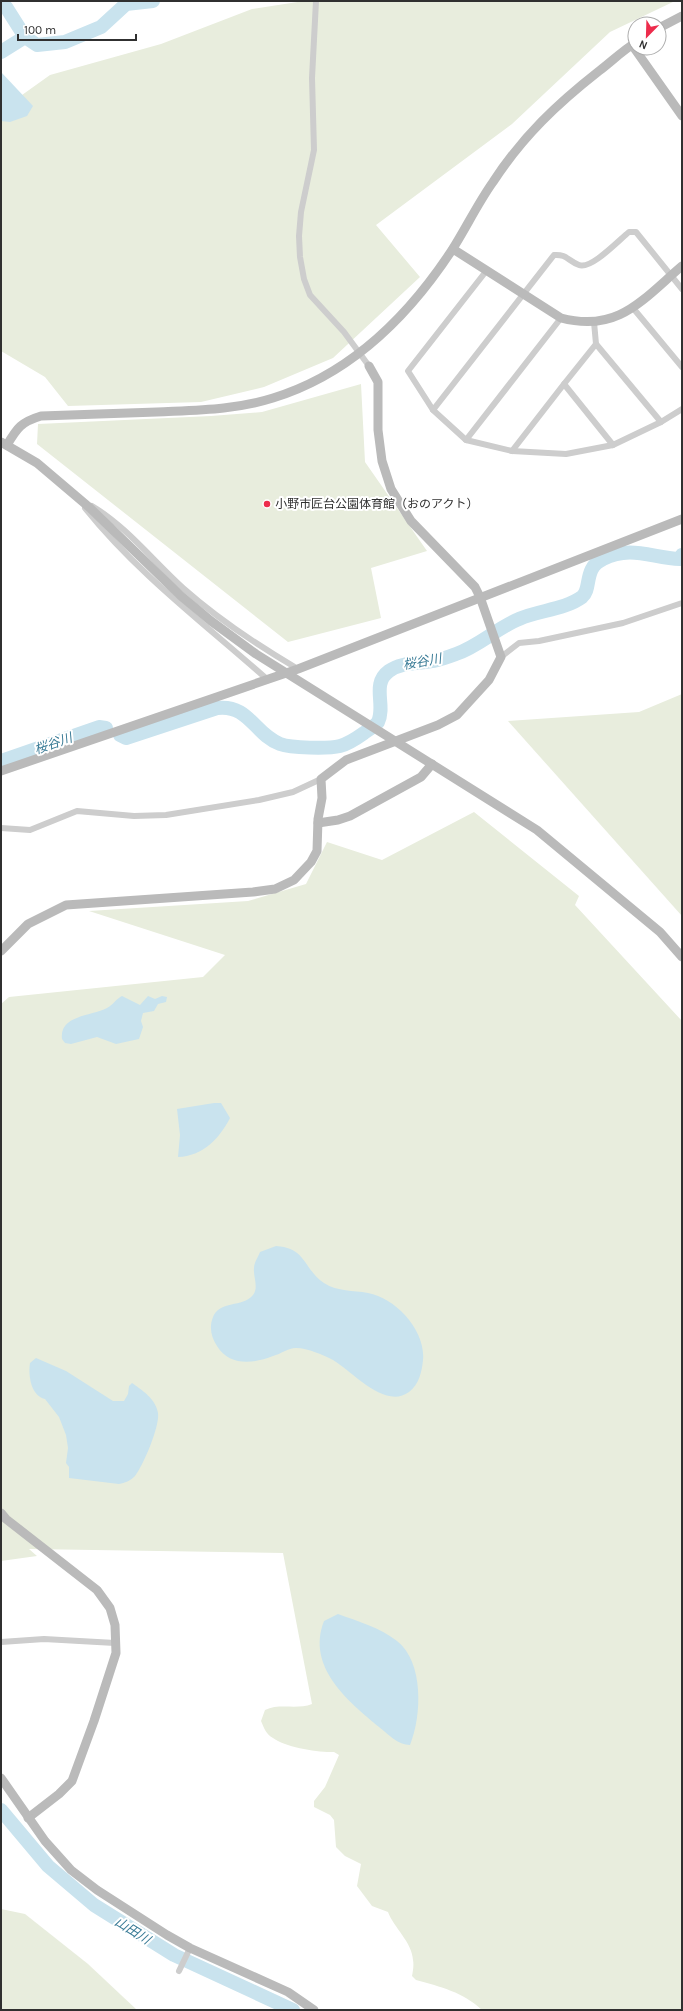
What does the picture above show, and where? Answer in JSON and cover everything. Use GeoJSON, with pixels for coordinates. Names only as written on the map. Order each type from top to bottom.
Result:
{"type":"FeatureCollection","features":[{"type":"Feature","properties":{"kind":"street"},"geometry":{"type":"LineString","coordinates":[[316,1],[312,78],[314,150],[301,212],[299,236],[300,257],[304,279],[310,295],[344,332],[370,366],[378,382],[378,430],[382,462],[391,489],[412,521],[475,587],[480,597],[501,658]]}},
{"type":"Feature","properties":{"kind":"street"},"geometry":{"type":"LineString","coordinates":[[667,24],[682,16]]}},
{"type":"Feature","properties":{"kind":"street"},"geometry":{"type":"LineString","coordinates":[[627,50],[556,106],[536,126],[492,182],[453,249],[396,322],[352,359],[320,379],[298,390],[271,399],[225,409],[41,416],[26,421],[4,444],[37,463],[75,496],[181,596],[211,622],[262,658],[537,830],[660,932],[682,957]]}},
{"type":"Feature","properties":{"kind":"street"},"geometry":{"type":"LineString","coordinates":[[642,56],[682,116]]}},
{"type":"Feature","properties":{"kind":"street"},"geometry":{"type":"LineString","coordinates":[[434,410],[554,255],[562,254],[580,266],[589,265],[629,232],[636,232],[682,289]]}},
{"type":"Feature","properties":{"kind":"street"},"geometry":{"type":"LineString","coordinates":[[453,249],[561,318],[576,322],[594,322],[615,318],[633,308],[682,266]]}},
{"type":"Feature","properties":{"kind":"street"},"geometry":{"type":"LineString","coordinates":[[487,270],[408,371],[434,410],[466,440],[512,451],[566,454],[614,444],[660,422],[682,409]]}},
{"type":"Feature","properties":{"kind":"street"},"geometry":{"type":"LineString","coordinates":[[633,308],[682,367]]}},
{"type":"Feature","properties":{"kind":"street"},"geometry":{"type":"LineString","coordinates":[[466,440],[561,318]]}},
{"type":"Feature","properties":{"kind":"street"},"geometry":{"type":"LineString","coordinates":[[594,322],[596,344],[660,422]]}},
{"type":"Feature","properties":{"kind":"street"},"geometry":{"type":"LineString","coordinates":[[512,451],[596,344]]}},
{"type":"Feature","properties":{"kind":"street"},"geometry":{"type":"LineString","coordinates":[[564,384],[614,444]]}},
{"type":"Feature","properties":{"kind":"street"},"geometry":{"type":"LineString","coordinates":[[75,496],[107,515],[182,587],[209,610],[240,633],[298,669]]}},
{"type":"Feature","properties":{"kind":"street"},"geometry":{"type":"LineString","coordinates":[[75,496],[99,526],[162,590],[268,680]]}},
{"type":"Feature","properties":{"kind":"street"},"geometry":{"type":"LineString","coordinates":[[1,770],[298,669],[682,519]]}},
{"type":"Feature","properties":{"kind":"street"},"geometry":{"type":"LineString","coordinates":[[1,828],[30,830],[77,811],[134,816],[166,815],[259,800],[293,792],[321,779],[346,760],[438,725],[457,715],[489,680],[501,658],[519,643],[538,641],[623,623],[682,603]]}},
{"type":"Feature","properties":{"kind":"street"},"geometry":{"type":"LineString","coordinates":[[318,823],[338,820],[350,816],[421,777],[430,762]]}},
{"type":"Feature","properties":{"kind":"street"},"geometry":{"type":"LineString","coordinates":[[1,951],[28,924],[66,905],[275,889],[294,880],[311,862],[317,851],[318,823],[322,798],[321,779]]}},
{"type":"Feature","properties":{"kind":"street"},"geometry":{"type":"LineString","coordinates":[[1,1513],[6,1519],[97,1590],[110,1608],[115,1626],[116,1653],[94,1721],[72,1781],[59,1794],[28,1818]]}},
{"type":"Feature","properties":{"kind":"street"},"geometry":{"type":"LineString","coordinates":[[1,1642],[44,1639],[115,1643]]}},
{"type":"Feature","properties":{"kind":"street"},"geometry":{"type":"LineString","coordinates":[[1,1778],[28,1818],[71,1870],[121,1906],[190,1948],[288,1992],[314,2010]]}},
{"type":"Feature","properties":{"kind":"street"},"geometry":{"type":"LineString","coordinates":[[179,1971],[190,1948]]}},
{"type":"Feature","properties":{"kind":"green space"},"geometry":{"type":"Polygon","coordinates":[[[304,1],[675,1],[644,16],[627,16],[627,24],[610,32],[512,124],[376,225],[420,277],[333,358],[264,387],[201,402],[68,406],[45,377],[1,351],[1,110],[50,75],[161,44],[252,9],[304,1]]]}},
{"type":"Feature","properties":{"kind":"green space"},"geometry":{"type":"Polygon","coordinates":[[[361,384],[365,462],[427,551],[371,568],[381,618],[288,642],[37,444],[38,424],[211,416],[262,412],[361,384]]]}},
{"type":"Feature","properties":{"kind":"green space"},"geometry":{"type":"Polygon","coordinates":[[[682,694],[682,916],[508,721],[639,712],[682,694]]]}},
{"type":"Feature","properties":{"kind":"green space"},"geometry":{"type":"Polygon","coordinates":[[[474,812],[579,896],[575,905],[682,1021],[682,2010],[482,2010],[459,1994],[416,1980],[412,1976],[413,1960],[410,1947],[394,1924],[388,1912],[372,1906],[357,1886],[361,1864],[345,1856],[336,1847],[334,1820],[330,1815],[314,1807],[314,1801],[325,1787],[339,1755],[334,1752],[320,1752],[302,1749],[278,1741],[267,1733],[261,1721],[265,1710],[270,1708],[306,1706],[312,1704],[283,1553],[29,1549],[37,1556],[1,1561],[1,1004],[9,997],[203,977],[225,955],[89,911],[248,901],[306,884],[327,842],[382,860],[474,812]]]}},
{"type":"Feature","properties":{"kind":"green space"},"geometry":{"type":"Polygon","coordinates":[[[1,1909],[25,1914],[88,1964],[137,2010],[1,2010],[1,1909]]]}},
{"type":"Feature","properties":{"kind":"water"},"geometry":{"type":"Polygon","coordinates":[[[1,72],[33,106],[27,116],[10,122],[1,121],[1,72]]]}},
{"type":"Feature","properties":{"kind":"water"},"geometry":{"type":"Polygon","coordinates":[[[122,996],[140,1005],[148,996],[155,999],[162,996],[167,997],[166,1002],[158,1004],[154,1011],[143,1013],[141,1021],[143,1027],[139,1039],[116,1044],[97,1037],[71,1044],[65,1043],[62,1039],[62,1031],[66,1025],[78,1018],[107,1008],[122,996]]]}},
{"type":"Feature","properties":{"kind":"water"},"geometry":{"type":"Polygon","coordinates":[[[221,1103],[230,1118],[226,1126],[221,1133],[203,1150],[187,1156],[178,1157],[180,1135],[177,1109],[221,1103]]]}},
{"type":"Feature","properties":{"kind":"water"},"geometry":{"type":"Polygon","coordinates":[[[276,1246],[294,1251],[304,1260],[317,1277],[329,1286],[379,1296],[398,1309],[407,1318],[420,1338],[423,1349],[421,1373],[418,1382],[409,1392],[400,1396],[390,1396],[379,1393],[333,1360],[301,1348],[293,1348],[265,1359],[250,1362],[235,1360],[222,1352],[212,1336],[211,1324],[213,1317],[221,1308],[243,1302],[253,1295],[256,1289],[254,1271],[255,1262],[260,1252],[276,1246]]]}},
{"type":"Feature","properties":{"kind":"water"},"geometry":{"type":"Polygon","coordinates":[[[36,1358],[66,1371],[113,1401],[124,1401],[128,1394],[129,1386],[132,1383],[152,1399],[158,1413],[154,1436],[138,1471],[133,1478],[127,1482],[119,1484],[69,1478],[69,1467],[66,1463],[68,1448],[66,1435],[59,1417],[45,1399],[36,1394],[30,1379],[30,1363],[36,1358]]]}},
{"type":"Feature","properties":{"kind":"water"},"geometry":{"type":"Polygon","coordinates":[[[338,1614],[384,1632],[391,1636],[406,1650],[416,1675],[418,1690],[417,1719],[410,1745],[406,1745],[393,1739],[367,1717],[343,1694],[333,1682],[325,1668],[321,1653],[320,1638],[324,1621],[338,1614]]]}},
{"type":"Feature","properties":{"kind":"waterway"},"geometry":{"type":"LineString","coordinates":[[1,52],[25,37],[37,45],[65,42],[101,27],[126,4],[153,1]]}},
{"type":"Feature","properties":{"kind":"waterway"},"geometry":{"type":"LineString","coordinates":[[6,7],[25,37]]}},
{"type":"Feature","properties":{"kind":"waterway","name":"桜谷川"},"geometry":{"type":"LineString","coordinates":[[120,735],[126,738],[217,708],[228,708],[244,715],[264,734],[280,744],[310,748],[327,748],[343,745],[358,737],[378,722],[381,709],[381,682],[384,676],[394,668],[404,665],[436,661],[464,651],[519,619],[567,605],[575,601],[582,597],[585,593],[590,573],[597,563],[613,555],[623,553],[642,553],[680,559],[682,555]]}},
{"type":"Feature","properties":{"kind":"waterway","name":"桜谷川"},"geometry":{"type":"LineString","coordinates":[[1,761],[99,727],[106,728]]}},
{"type":"Feature","properties":{"kind":"waterway","name":"山田川"},"geometry":{"type":"LineString","coordinates":[[1,1810],[48,1866],[94,1905],[174,1955],[293,2010]]}},
{"type":"Feature","properties":{"kind":"place","name":"小野市匠台公園体育館（おのアクト）"},"geometry":{"type":"Point","coordinates":[267,504]}}]}
